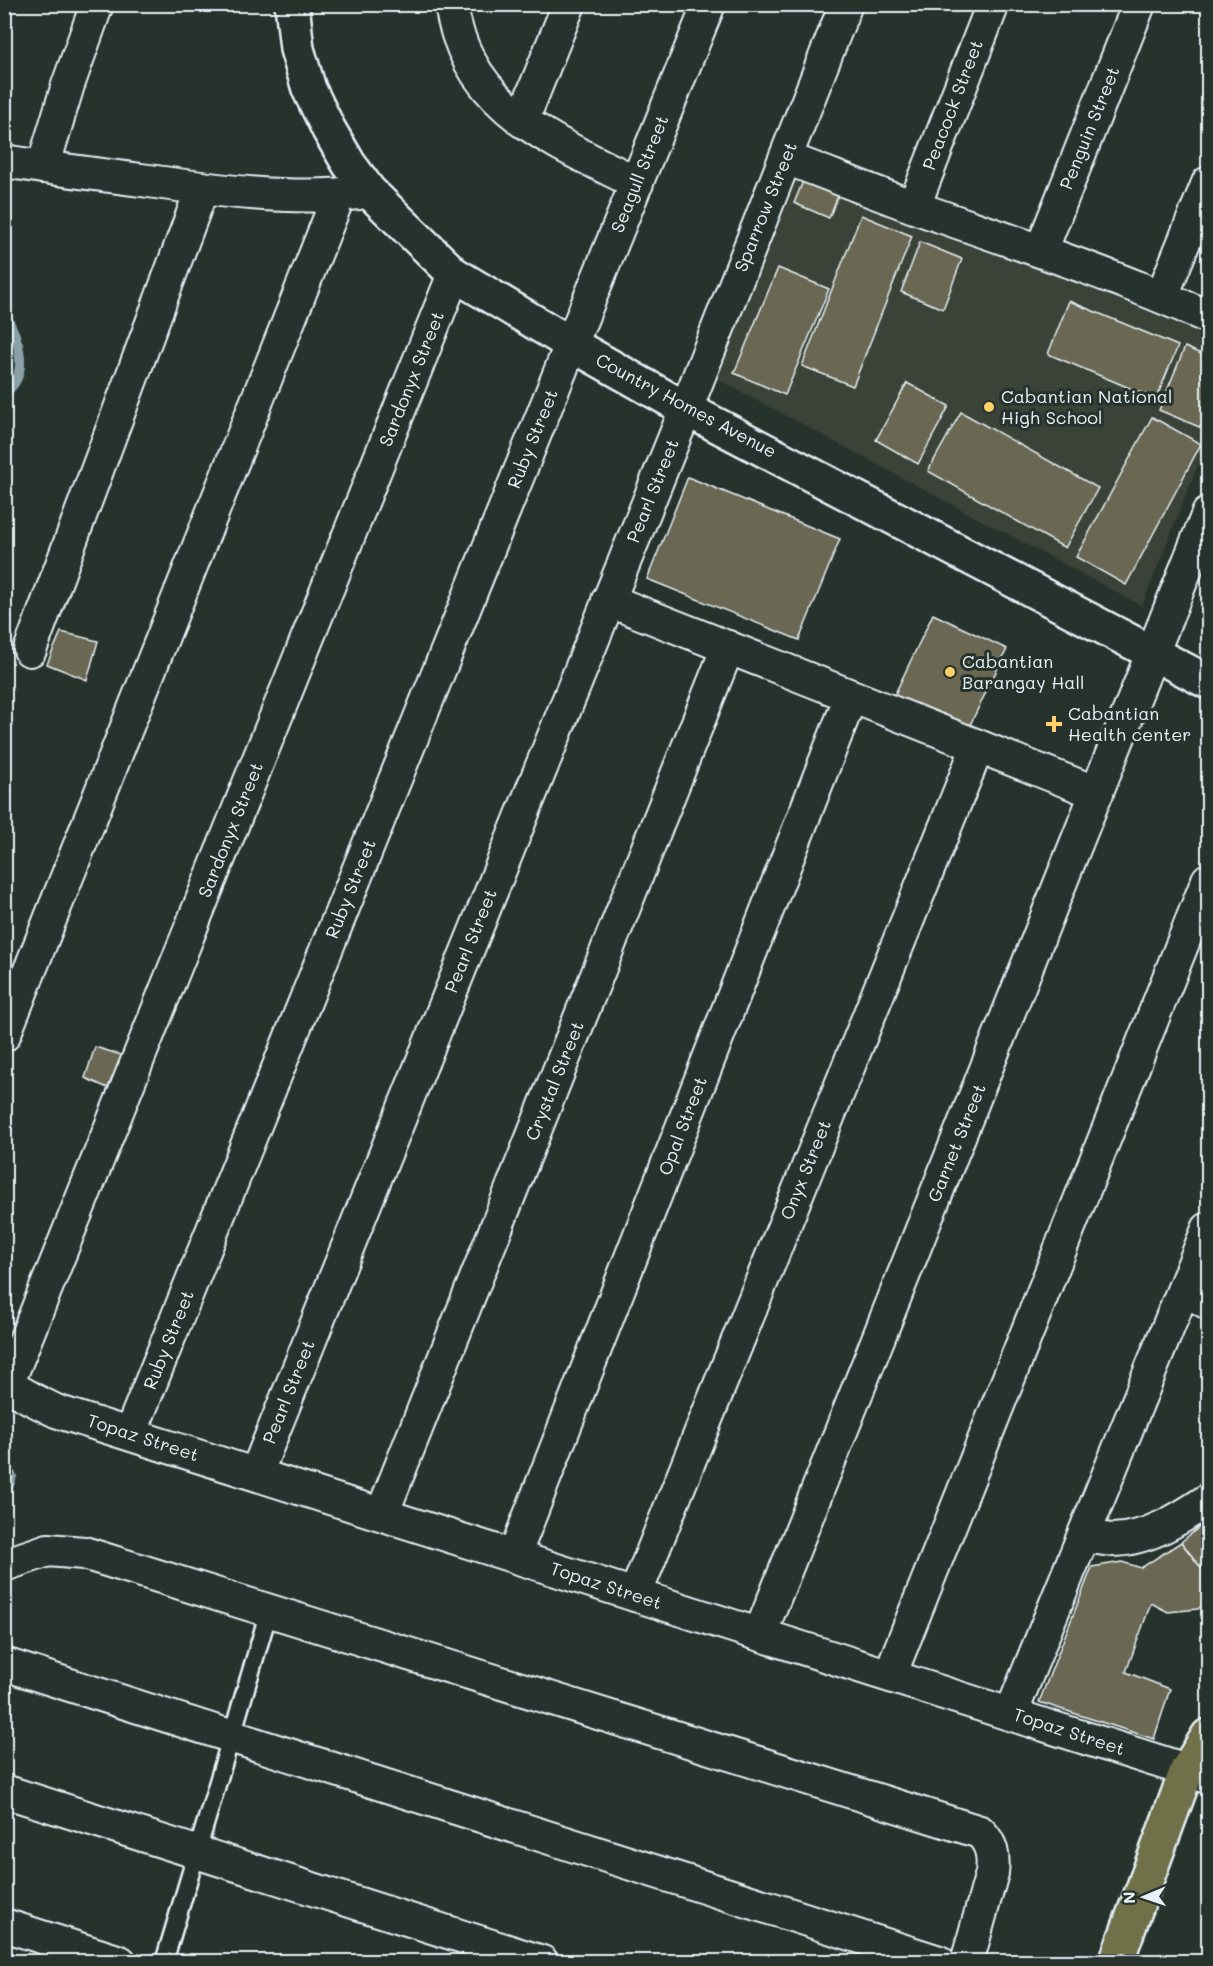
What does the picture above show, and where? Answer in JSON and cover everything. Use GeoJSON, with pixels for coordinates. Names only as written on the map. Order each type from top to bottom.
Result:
{"type":"FeatureCollection","features":[{"type":"Feature","properties":{"kind":"main road","name":"Country Homes Avenue"},"geometry":{"type":"LineString","coordinates":[[292,4],[297,49],[309,89],[349,164],[354,193],[454,274],[686,409],[1209,682]]}},
{"type":"Feature","properties":{"kind":"main road"},"geometry":{"type":"LineString","coordinates":[[1116,1962],[1198,1774],[1209,1736]]}},
{"type":"Feature","properties":{"kind":"street"},"geometry":{"type":"LineString","coordinates":[[43,167],[68,85],[98,4]]}},
{"type":"Feature","properties":{"kind":"street"},"geometry":{"type":"LineString","coordinates":[[451,4],[454,26],[469,61],[496,98],[522,121],[551,139],[637,183]]}},
{"type":"Feature","properties":{"kind":"street"},"geometry":{"type":"LineString","coordinates":[[522,121],[569,4]]}},
{"type":"Feature","properties":{"kind":"street","name":"Seagull Street"},"geometry":{"type":"LineString","coordinates":[[572,344],[710,4]]}},
{"type":"Feature","properties":{"kind":"street","name":"Sparrow Street"},"geometry":{"type":"LineString","coordinates":[[686,409],[846,4]]}},
{"type":"Feature","properties":{"kind":"street","name":"Peacock Street"},"geometry":{"type":"LineString","coordinates":[[914,206],[993,4]]}},
{"type":"Feature","properties":{"kind":"street","name":"Penguin Street"},"geometry":{"type":"LineString","coordinates":[[1041,251],[1139,4]]}},
{"type":"Feature","properties":{"kind":"street"},"geometry":{"type":"LineString","coordinates":[[786,158],[1041,251],[1209,317]]}},
{"type":"Feature","properties":{"kind":"street"},"geometry":{"type":"LineString","coordinates":[[4,161],[202,189],[272,194],[354,193],[4,1035]]}},
{"type":"Feature","properties":{"kind":"street"},"geometry":{"type":"LineString","coordinates":[[1162,297],[1209,183]]}},
{"type":"Feature","properties":{"kind":"street"},"geometry":{"type":"LineString","coordinates":[[30,650],[202,189]]}},
{"type":"Feature","properties":{"kind":"street","name":"Sardonyx Street"},"geometry":{"type":"LineString","coordinates":[[6,1384],[454,274]]}},
{"type":"Feature","properties":{"kind":"street","name":"Ruby Street"},"geometry":{"type":"LineString","coordinates":[[130,1434],[572,344]]}},
{"type":"Feature","properties":{"kind":"street","name":"Pearl Street"},"geometry":{"type":"LineString","coordinates":[[256,1474],[686,409]]}},
{"type":"Feature","properties":{"kind":"street","name":"Garnet Street"},"geometry":{"type":"LineString","coordinates":[[760,1634],[1209,514]]}},
{"type":"Feature","properties":{"kind":"street"},"geometry":{"type":"LineString","coordinates":[[608,600],[1097,793]]}},
{"type":"Feature","properties":{"kind":"street","name":"Crystal Street"},"geometry":{"type":"LineString","coordinates":[[382,1514],[728,647]]}},
{"type":"Feature","properties":{"kind":"street","name":"Opal Street"},"geometry":{"type":"LineString","coordinates":[[514,1556],[851,696]]}},
{"type":"Feature","properties":{"kind":"street","name":"Onyx Street"},"geometry":{"type":"LineString","coordinates":[[635,1595],[978,746]]}},
{"type":"Feature","properties":{"kind":"street"},"geometry":{"type":"LineString","coordinates":[[890,1675],[1209,880]]}},
{"type":"Feature","properties":{"kind":"street"},"geometry":{"type":"LineString","coordinates":[[1011,1714],[1084,1536],[1196,1296],[1209,1229]]}},
{"type":"Feature","properties":{"kind":"street","name":"Topaz Street"},"geometry":{"type":"LineString","coordinates":[[6,1384],[56,1411],[1198,1774]]}},
{"type":"Feature","properties":{"kind":"street"},"geometry":{"type":"LineString","coordinates":[[1084,1536],[1113,1540],[1141,1535],[1186,1515],[1209,1500]]}},
{"type":"Feature","properties":{"kind":"street"},"geometry":{"type":"LineString","coordinates":[[4,1565],[48,1550],[84,1553],[980,1832],[990,1845],[992,1873],[966,1962]]}},
{"type":"Feature","properties":{"kind":"street"},"geometry":{"type":"LineString","coordinates":[[4,1664],[939,1962]]}},
{"type":"Feature","properties":{"kind":"street"},"geometry":{"type":"LineString","coordinates":[[4,1791],[542,1962]]}},
{"type":"Feature","properties":{"kind":"street"},"geometry":{"type":"LineString","coordinates":[[4,1925],[120,1962]]}},
{"type":"Feature","properties":{"kind":"lane"},"geometry":{"type":"LineString","coordinates":[[164,1962],[269,1611]]}},
{"type":"Feature","properties":{"kind":"shaded area","name":"Cabantian National High School"},"geometry":{"type":"Polygon","coordinates":[[[792,171],[1208,335],[1208,439],[1142,606],[710,375],[792,171]]]}},
{"type":"Feature","properties":{"kind":"building"},"geometry":{"type":"Polygon","coordinates":[[[804,179],[839,193],[829,218],[794,203],[804,179]]]}},
{"type":"Feature","properties":{"kind":"building"},"geometry":{"type":"Polygon","coordinates":[[[861,215],[912,236],[853,386],[802,366],[861,215]]]}},
{"type":"Feature","properties":{"kind":"building"},"geometry":{"type":"Polygon","coordinates":[[[920,242],[962,259],[943,309],[901,292],[920,242]]]}},
{"type":"Feature","properties":{"kind":"building"},"geometry":{"type":"Polygon","coordinates":[[[778,268],[829,289],[785,395],[734,373],[778,268]]]}},
{"type":"Feature","properties":{"kind":"building"},"geometry":{"type":"Polygon","coordinates":[[[1069,301],[1178,346],[1156,399],[1048,354],[1069,301]]]}},
{"type":"Feature","properties":{"kind":"building"},"geometry":{"type":"Polygon","coordinates":[[[1185,347],[1208,357],[1208,419],[1204,429],[1159,410],[1185,347]]]}},
{"type":"Feature","properties":{"kind":"building"},"geometry":{"type":"Polygon","coordinates":[[[907,383],[949,406],[918,464],[876,440],[907,383]]]}},
{"type":"Feature","properties":{"kind":"building"},"geometry":{"type":"Polygon","coordinates":[[[961,412],[1098,488],[1065,548],[928,471],[961,412]]]}},
{"type":"Feature","properties":{"kind":"building"},"geometry":{"type":"Polygon","coordinates":[[[1152,417],[1201,444],[1126,585],[1076,557],[1152,417]]]}},
{"type":"Feature","properties":{"kind":"building"},"geometry":{"type":"Polygon","coordinates":[[[688,477],[840,539],[799,640],[647,579],[688,477]]]}},
{"type":"Feature","properties":{"kind":"building","name":"Cabantian Barangay Hall"},"geometry":{"type":"Polygon","coordinates":[[[933,614],[1007,649],[967,731],[894,696],[933,614]]]}},
{"type":"Feature","properties":{"kind":"building"},"geometry":{"type":"Polygon","coordinates":[[[61,632],[98,641],[87,680],[47,664],[61,632]]]}},
{"type":"Feature","properties":{"kind":"building"},"geometry":{"type":"Polygon","coordinates":[[[95,1047],[131,1058],[117,1092],[85,1078],[95,1047]]]}},
{"type":"Feature","properties":{"kind":"building"},"geometry":{"type":"Polygon","coordinates":[[[1208,1520],[1208,1577],[1181,1542],[1208,1520]]]}},
{"type":"Feature","properties":{"kind":"building"},"geometry":{"type":"Polygon","coordinates":[[[1181,1542],[1208,1577],[1208,1600],[1198,1609],[1168,1612],[1151,1603],[1126,1672],[1170,1689],[1154,1739],[1039,1702],[1092,1567],[1122,1562],[1141,1568],[1181,1542]]]}},
{"type":"Feature","properties":{"kind":"waterway"},"geometry":{"type":"LineString","coordinates":[[4,314],[14,333],[20,355],[18,377],[4,393]]}},
{"type":"Feature","properties":{"kind":"waterway"},"geometry":{"type":"LineString","coordinates":[[4,1467],[12,1476],[4,1500]]}},
{"type":"Feature","properties":{"kind":"place","name":"Cabantian National High School"},"geometry":{"type":"Point","coordinates":[989,407]}},
{"type":"Feature","properties":{"kind":"place","name":"Cabantian Barangay Hall"},"geometry":{"type":"Point","coordinates":[950,672]}},
{"type":"Feature","properties":{"kind":"place","name":"Cabantian Health center"},"geometry":{"type":"Point","coordinates":[1054,724]}}]}
